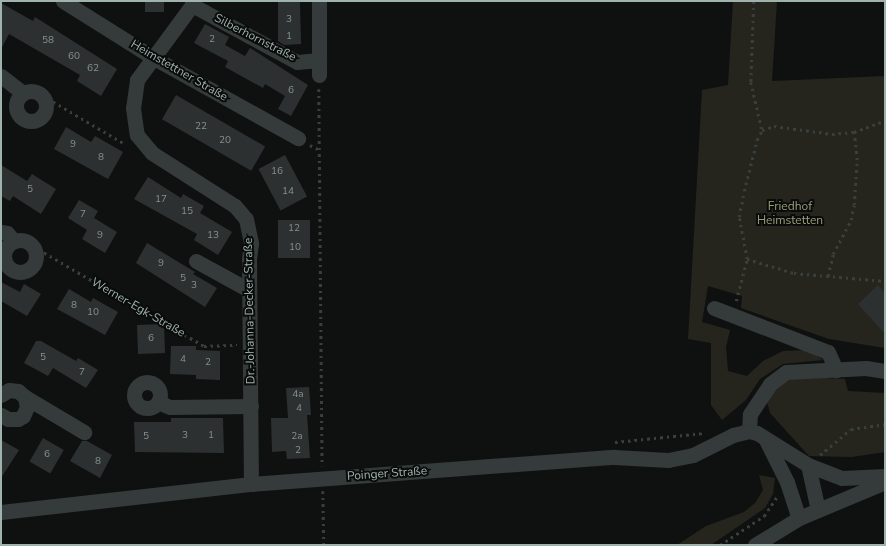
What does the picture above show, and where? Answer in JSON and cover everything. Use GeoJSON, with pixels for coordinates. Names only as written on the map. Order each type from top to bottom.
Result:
{"type":"FeatureCollection","features":[{"type":"Feature","properties":{"kind":"street","name":"Heimstettner Straße"},"geometry":{"type":"LineString","coordinates":[[63,1],[154,58],[298,138]]}},
{"type":"Feature","properties":{"kind":"street"},"geometry":{"type":"LineString","coordinates":[[319,1],[319,67]]}},
{"type":"Feature","properties":{"kind":"street"},"geometry":{"type":"LineString","coordinates":[[137,135],[133,108],[137,80],[192,3]]}},
{"type":"Feature","properties":{"kind":"street","name":"Silberhornstraße"},"geometry":{"type":"LineString","coordinates":[[192,3],[297,62],[319,67]]}},
{"type":"Feature","properties":{"kind":"street"},"geometry":{"type":"LineString","coordinates":[[1,76],[23,93]]}},
{"type":"Feature","properties":{"kind":"street"},"geometry":{"type":"LineString","coordinates":[[33,90],[42,95],[45,100],[46,110],[40,118],[30,121],[22,118],[16,110],[17,100],[23,93],[33,90]]}},
{"type":"Feature","properties":{"kind":"street","name":"Dr.-Johanna-Decker-Straße"},"geometry":{"type":"LineString","coordinates":[[137,135],[152,153],[235,206],[246,219],[251,243],[249,259],[251,484]]}},
{"type":"Feature","properties":{"kind":"street"},"geometry":{"type":"LineString","coordinates":[[1,232],[7,233],[14,241]]}},
{"type":"Feature","properties":{"kind":"street"},"geometry":{"type":"LineString","coordinates":[[24,240],[33,246],[35,262],[28,270],[18,271],[9,267],[5,258],[6,248],[14,241],[24,240]]}},
{"type":"Feature","properties":{"kind":"street"},"geometry":{"type":"LineString","coordinates":[[196,261],[249,290]]}},
{"type":"Feature","properties":{"kind":"street"},"geometry":{"type":"LineString","coordinates":[[714,308],[828,352],[836,370]]}},
{"type":"Feature","properties":{"kind":"street"},"geometry":{"type":"LineString","coordinates":[[885,370],[866,368],[786,372],[770,384],[750,414],[748,431],[757,433],[808,465],[842,478],[885,476]]}},
{"type":"Feature","properties":{"kind":"street"},"geometry":{"type":"LineString","coordinates":[[1,395],[14,390],[84,432]]}},
{"type":"Feature","properties":{"kind":"street"},"geometry":{"type":"LineString","coordinates":[[1,415],[13,420],[23,416],[28,407],[26,397]]}},
{"type":"Feature","properties":{"kind":"street"},"geometry":{"type":"LineString","coordinates":[[158,402],[170,407],[251,406]]}},
{"type":"Feature","properties":{"kind":"street","name":"Poinger Straße"},"geometry":{"type":"LineString","coordinates":[[1,512],[323,475],[614,457],[668,460],[693,455],[733,435],[748,431]]}},
{"type":"Feature","properties":{"kind":"street"},"geometry":{"type":"LineString","coordinates":[[766,440],[787,482],[799,518]]}},
{"type":"Feature","properties":{"kind":"street"},"geometry":{"type":"LineString","coordinates":[[808,465],[818,510]]}},
{"type":"Feature","properties":{"kind":"street"},"geometry":{"type":"LineString","coordinates":[[755,545],[799,518],[885,482]]}},
{"type":"Feature","properties":{"kind":"path"},"geometry":{"type":"LineString","coordinates":[[732,315],[747,259],[739,217],[757,140],[762,130],[751,82],[754,1]]}},
{"type":"Feature","properties":{"kind":"path"},"geometry":{"type":"LineString","coordinates":[[319,67],[324,545]]}},
{"type":"Feature","properties":{"kind":"path"},"geometry":{"type":"LineString","coordinates":[[42,95],[124,144],[137,135]]}},
{"type":"Feature","properties":{"kind":"path"},"geometry":{"type":"LineString","coordinates":[[762,130],[774,126],[813,132],[854,132],[885,121]]}},
{"type":"Feature","properties":{"kind":"path"},"geometry":{"type":"LineString","coordinates":[[828,276],[833,254],[851,220],[854,205],[857,160],[854,132]]}},
{"type":"Feature","properties":{"kind":"path","name":"Werner-Egk-Straße"},"geometry":{"type":"LineString","coordinates":[[33,246],[204,346],[250,345]]}},
{"type":"Feature","properties":{"kind":"path"},"geometry":{"type":"LineString","coordinates":[[747,259],[794,273],[885,281]]}},
{"type":"Feature","properties":{"kind":"green space","name":"Friedhof Heimstetten"},"geometry":{"type":"Polygon","coordinates":[[[733,1],[777,1],[772,81],[885,76],[885,348],[829,339],[741,308],[742,296],[708,286],[702,322],[730,330],[726,347],[728,371],[747,376],[763,361],[783,351],[808,350],[823,360],[783,364],[760,379],[746,400],[722,420],[711,405],[711,343],[688,339],[702,90],[728,85],[733,1]]]}},
{"type":"Feature","properties":{"kind":"green space"},"geometry":{"type":"Polygon","coordinates":[[[791,376],[845,379],[848,391],[885,393],[885,452],[852,457],[809,456],[770,413],[765,395],[791,376]]]}},
{"type":"Feature","properties":{"kind":"green space"},"geometry":{"type":"Polygon","coordinates":[[[759,475],[775,478],[773,494],[765,508],[711,545],[677,545],[706,526],[744,512],[755,503],[763,490],[759,475]]]}},
{"type":"Feature","properties":{"kind":"building"},"geometry":{"type":"Polygon","coordinates":[[[145,1],[164,1],[164,12],[145,12],[145,1]]]}},
{"type":"Feature","properties":{"kind":"building"},"geometry":{"type":"Polygon","coordinates":[[[278,1],[300,1],[301,44],[284,45],[278,41],[278,1]]]}},
{"type":"Feature","properties":{"kind":"building"},"geometry":{"type":"Polygon","coordinates":[[[1,3],[33,21],[35,17],[117,69],[101,96],[77,81],[80,75],[9,34],[1,49],[1,3]]]}},
{"type":"Feature","properties":{"kind":"building"},"geometry":{"type":"Polygon","coordinates":[[[205,24],[229,37],[225,45],[245,56],[250,48],[308,85],[291,116],[278,109],[285,96],[265,84],[263,88],[225,67],[228,61],[194,43],[205,24]]]}},
{"type":"Feature","properties":{"kind":"building"},"geometry":{"type":"Polygon","coordinates":[[[176,95],[265,146],[251,171],[162,119],[176,95]]]}},
{"type":"Feature","properties":{"kind":"building"},"geometry":{"type":"Polygon","coordinates":[[[66,127],[91,142],[95,136],[123,152],[108,179],[54,149],[66,127]]]}},
{"type":"Feature","properties":{"kind":"building"},"geometry":{"type":"Polygon","coordinates":[[[285,155],[307,196],[281,211],[259,169],[285,155]]]}},
{"type":"Feature","properties":{"kind":"building"},"geometry":{"type":"Polygon","coordinates":[[[1,165],[27,181],[32,174],[56,189],[41,214],[13,196],[10,201],[1,196],[1,165]]]}},
{"type":"Feature","properties":{"kind":"building"},"geometry":{"type":"Polygon","coordinates":[[[148,177],[181,198],[183,194],[204,206],[200,213],[232,232],[218,255],[194,240],[197,234],[134,199],[148,177]]]}},
{"type":"Feature","properties":{"kind":"building"},"geometry":{"type":"Polygon","coordinates":[[[79,200],[98,211],[94,218],[117,232],[105,253],[82,239],[87,230],[68,218],[79,200]]]}},
{"type":"Feature","properties":{"kind":"building"},"geometry":{"type":"Polygon","coordinates":[[[278,220],[310,220],[310,258],[278,258],[278,220]]]}},
{"type":"Feature","properties":{"kind":"building"},"geometry":{"type":"Polygon","coordinates":[[[147,243],[195,272],[193,274],[217,288],[205,307],[136,263],[147,243]]]}},
{"type":"Feature","properties":{"kind":"building"},"geometry":{"type":"Polygon","coordinates":[[[1,282],[20,292],[24,284],[41,294],[27,316],[1,301],[1,282]]]}},
{"type":"Feature","properties":{"kind":"building"},"geometry":{"type":"Polygon","coordinates":[[[878,285],[885,293],[885,334],[858,304],[878,285]]]}},
{"type":"Feature","properties":{"kind":"building"},"geometry":{"type":"Polygon","coordinates":[[[69,289],[91,302],[93,298],[118,312],[105,335],[57,309],[69,289]]]}},
{"type":"Feature","properties":{"kind":"building"},"geometry":{"type":"Polygon","coordinates":[[[164,324],[165,353],[138,354],[137,325],[164,324]]]}},
{"type":"Feature","properties":{"kind":"building"},"geometry":{"type":"Polygon","coordinates":[[[36,341],[41,341],[76,361],[78,358],[98,370],[86,388],[53,368],[48,376],[24,363],[36,341]]]}},
{"type":"Feature","properties":{"kind":"building"},"geometry":{"type":"Polygon","coordinates":[[[171,346],[196,346],[196,350],[220,351],[220,380],[196,379],[196,375],[170,374],[171,346]]]}},
{"type":"Feature","properties":{"kind":"building"},"geometry":{"type":"Polygon","coordinates":[[[309,387],[311,415],[307,415],[310,458],[287,459],[286,451],[272,452],[271,418],[288,418],[286,388],[309,387]]]}},
{"type":"Feature","properties":{"kind":"building"},"geometry":{"type":"Polygon","coordinates":[[[171,418],[223,418],[224,453],[135,452],[134,422],[171,422],[171,418]]]}},
{"type":"Feature","properties":{"kind":"building"},"geometry":{"type":"Polygon","coordinates":[[[43,438],[64,450],[50,473],[30,461],[43,438]]]}},
{"type":"Feature","properties":{"kind":"building"},"geometry":{"type":"Polygon","coordinates":[[[1,440],[19,450],[1,478],[1,440]]]}},
{"type":"Feature","properties":{"kind":"building"},"geometry":{"type":"Polygon","coordinates":[[[82,441],[87,441],[112,455],[100,478],[70,461],[82,441]]]}}]}
